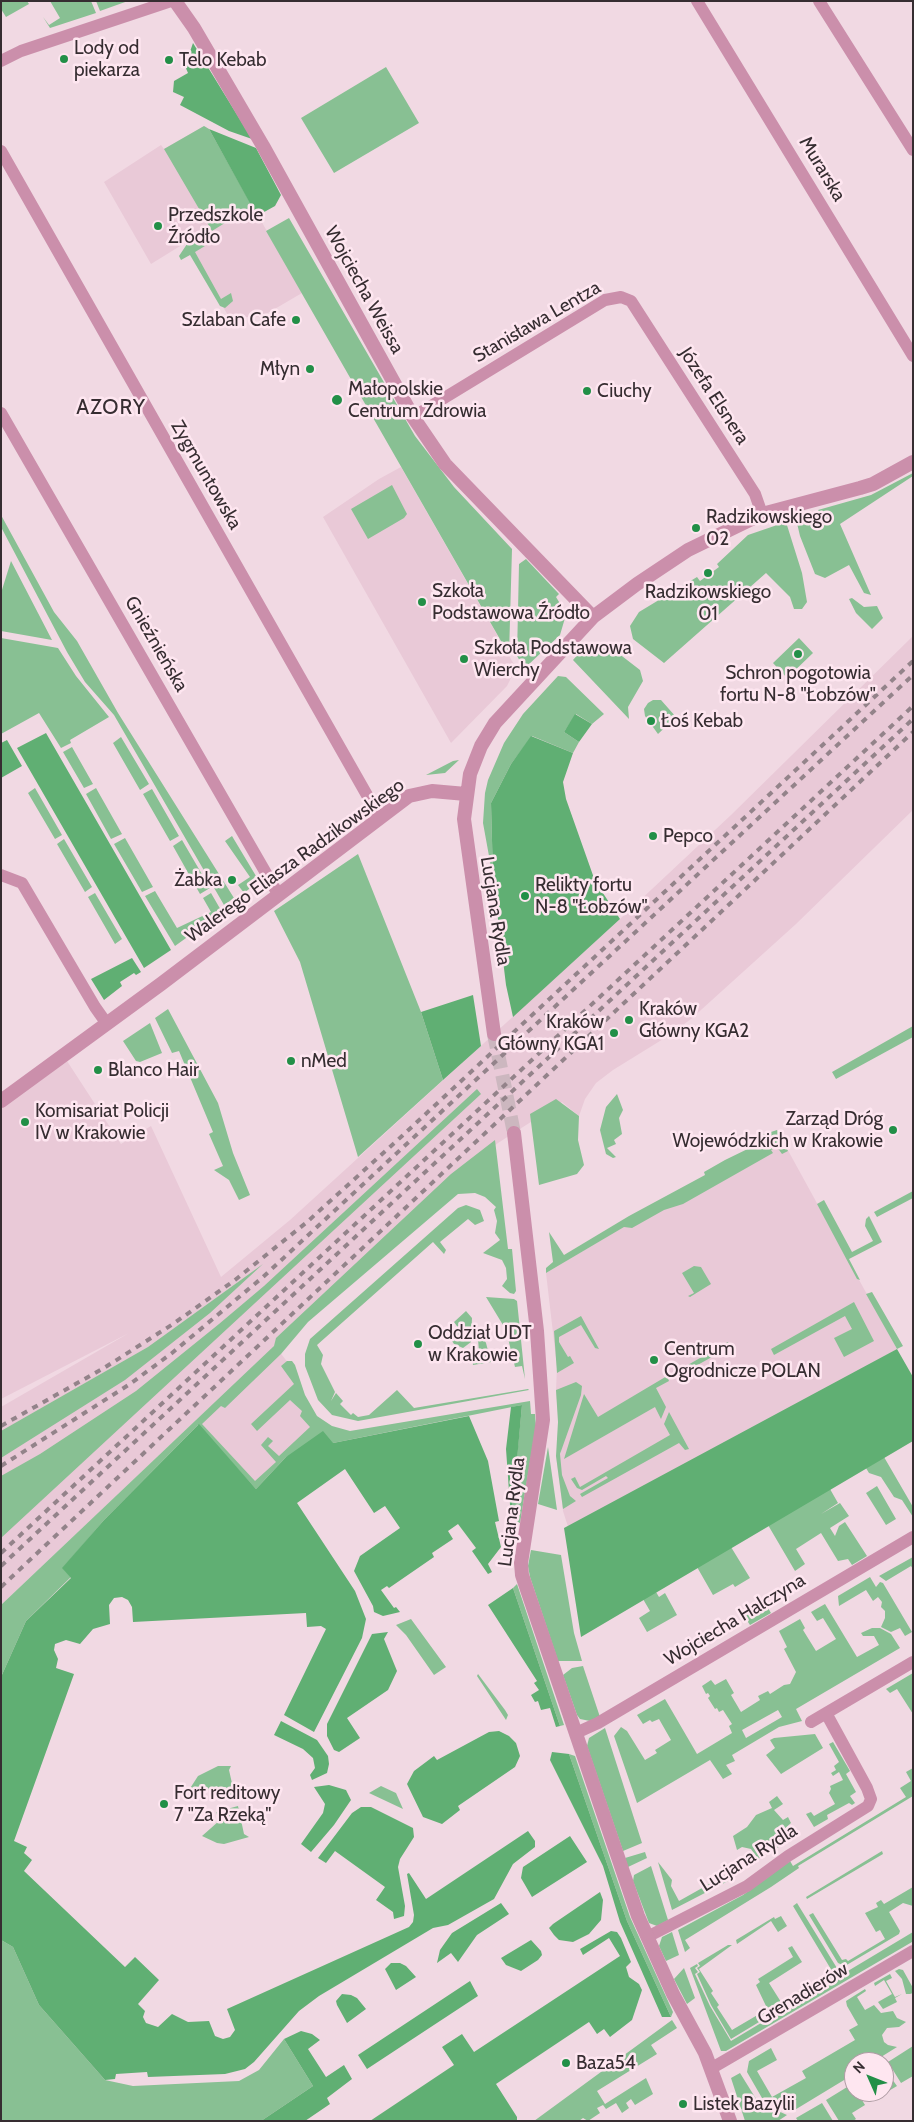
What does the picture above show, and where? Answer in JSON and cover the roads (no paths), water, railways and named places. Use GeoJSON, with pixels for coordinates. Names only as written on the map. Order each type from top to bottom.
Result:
{"type":"FeatureCollection","features":[{"type":"Feature","properties":{"kind":"street"},"geometry":{"type":"LineString","coordinates":[[1,61],[21,51],[171,1]]}},
{"type":"Feature","properties":{"kind":"street","name":"Wojciecha Weissa"},"geometry":{"type":"LineString","coordinates":[[175,1],[194,28],[263,146],[413,417],[445,464],[593,616]]}},
{"type":"Feature","properties":{"kind":"street","name":"Murarska"},"geometry":{"type":"LineString","coordinates":[[697,1],[913,356]]}},
{"type":"Feature","properties":{"kind":"street"},"geometry":{"type":"LineString","coordinates":[[819,1],[913,150]]}},
{"type":"Feature","properties":{"kind":"street","name":"Zygmuntowska"},"geometry":{"type":"LineString","coordinates":[[1,151],[380,818]]}},
{"type":"Feature","properties":{"kind":"street","name":"Stanisława Lentza"},"geometry":{"type":"LineString","coordinates":[[413,417],[605,300],[620,297],[631,300]]}},
{"type":"Feature","properties":{"kind":"street","name":"Józefa Elsnera"},"geometry":{"type":"LineString","coordinates":[[631,300],[755,494],[762,514]]}},
{"type":"Feature","properties":{"kind":"street","name":"Gnieźnieńska"},"geometry":{"type":"LineString","coordinates":[[1,413],[278,894]]}},
{"type":"Feature","properties":{"kind":"street"},"geometry":{"type":"LineString","coordinates":[[466,794],[475,761],[495,723],[593,616],[637,584],[696,546],[762,514],[860,488],[913,462]]}},
{"type":"Feature","properties":{"kind":"street","name":"Walerego Eliasza Radzikowskiego"},"geometry":{"type":"LineString","coordinates":[[1,1101],[107,1024],[409,796],[420,792],[446,791],[466,794]]}},
{"type":"Feature","properties":{"kind":"street","name":"Lucjana Rydla"},"geometry":{"type":"LineString","coordinates":[[466,794],[464,834],[481,933],[494,1034]]}},
{"type":"Feature","properties":{"kind":"street"},"geometry":{"type":"LineString","coordinates":[[1,875],[22,882],[95,1007],[107,1024]]}},
{"type":"Feature","properties":{"kind":"street","name":"Lucjana Rydla"},"geometry":{"type":"LineString","coordinates":[[514,1133],[537,1332],[543,1420],[521,1570],[623,1876],[647,1937],[673,1994],[712,2068],[730,2121]]}},
{"type":"Feature","properties":{"kind":"street","name":"Wojciecha Halczyna"},"geometry":{"type":"LineString","coordinates":[[576,1733],[598,1723],[913,1537]]}},
{"type":"Feature","properties":{"kind":"street"},"geometry":{"type":"LineString","coordinates":[[811,1722],[913,1662]]}},
{"type":"Feature","properties":{"kind":"street","name":"Lucjana Rydla"},"geometry":{"type":"LineString","coordinates":[[647,1937],[747,1886],[788,1856],[868,1806],[871,1799],[868,1788],[826,1713]]}},
{"type":"Feature","properties":{"kind":"street","name":"Grenadierów"},"geometry":{"type":"LineString","coordinates":[[712,2068],[913,1951]]}},
{"type":"Feature","properties":{"kind":"tunnel"},"geometry":{"type":"LineString","coordinates":[[494,1034],[514,1133]]}},
{"type":"Feature","properties":{"kind":"railway"},"geometry":{"type":"LineString","coordinates":[[1,1426],[104,1368],[173,1324],[235,1280],[307,1222],[913,661]]}},
{"type":"Feature","properties":{"kind":"railway"},"geometry":{"type":"LineString","coordinates":[[1,1466],[130,1384],[172,1353],[263,1277],[913,675]]}},
{"type":"Feature","properties":{"kind":"railway"},"geometry":{"type":"LineString","coordinates":[[1,1553],[913,706]]}},
{"type":"Feature","properties":{"kind":"railway"},"geometry":{"type":"LineString","coordinates":[[1,1566],[913,719]]}},
{"type":"Feature","properties":{"kind":"railway"},"geometry":{"type":"LineString","coordinates":[[1,1587],[913,732]]}},
{"type":"Feature","properties":{"kind":"place","name":"Lody od piekarza"},"geometry":{"type":"Point","coordinates":[64,59]}},
{"type":"Feature","properties":{"kind":"place","name":"Telo Kebab"},"geometry":{"type":"Point","coordinates":[169,60]}},
{"type":"Feature","properties":{"kind":"place","name":"Przedszkole Źródło"},"geometry":{"type":"Point","coordinates":[158,226]}},
{"type":"Feature","properties":{"kind":"place","name":"Szlaban Cafe"},"geometry":{"type":"Point","coordinates":[296,320]}},
{"type":"Feature","properties":{"kind":"place","name":"Młyn"},"geometry":{"type":"Point","coordinates":[310,369]}},
{"type":"Feature","properties":{"kind":"place","name":"Ciuchy"},"geometry":{"type":"Point","coordinates":[587,391]}},
{"type":"Feature","properties":{"kind":"place","name":"Małopolskie Centrum Zdrowia"},"geometry":{"type":"Point","coordinates":[337,400]}},
{"type":"Feature","properties":{"kind":"place","name":"Radzikowskiego 02"},"geometry":{"type":"Point","coordinates":[696,528]}},
{"type":"Feature","properties":{"kind":"place","name":"Radzikowskiego 01"},"geometry":{"type":"Point","coordinates":[708,573]}},
{"type":"Feature","properties":{"kind":"place","name":"Szkoła Podstawowa Źródło"},"geometry":{"type":"Point","coordinates":[422,602]}},
{"type":"Feature","properties":{"kind":"place","name":"Schron pogotowia fortu N-8 \"Łobzów\""},"geometry":{"type":"Point","coordinates":[798,654]}},
{"type":"Feature","properties":{"kind":"place","name":"Szkoła Podstawowa Wierchy"},"geometry":{"type":"Point","coordinates":[464,659]}},
{"type":"Feature","properties":{"kind":"place","name":"Łoś Kebab"},"geometry":{"type":"Point","coordinates":[651,721]}},
{"type":"Feature","properties":{"kind":"place","name":"Pepco"},"geometry":{"type":"Point","coordinates":[653,836]}},
{"type":"Feature","properties":{"kind":"place","name":"Żabka"},"geometry":{"type":"Point","coordinates":[232,880]}},
{"type":"Feature","properties":{"kind":"place","name":"Relikty fortu N-8 \"Łobzów\""},"geometry":{"type":"Point","coordinates":[525,896]}},
{"type":"Feature","properties":{"kind":"place","name":"Kraków Główny KGA2"},"geometry":{"type":"Point","coordinates":[629,1020]}},
{"type":"Feature","properties":{"kind":"place","name":"Kraków Główny KGA1"},"geometry":{"type":"Point","coordinates":[614,1033]}},
{"type":"Feature","properties":{"kind":"place","name":"nMed"},"geometry":{"type":"Point","coordinates":[291,1061]}},
{"type":"Feature","properties":{"kind":"place","name":"Blanco Hair"},"geometry":{"type":"Point","coordinates":[98,1070]}},
{"type":"Feature","properties":{"kind":"place","name":"Komisariat Policji IV w Krakowie"},"geometry":{"type":"Point","coordinates":[25,1122]}},
{"type":"Feature","properties":{"kind":"place","name":"Zarząd Dróg Wojewódzkich w Krakowie"},"geometry":{"type":"Point","coordinates":[893,1130]}},
{"type":"Feature","properties":{"kind":"place","name":"Oddział UDT w Krakowie"},"geometry":{"type":"Point","coordinates":[418,1344]}},
{"type":"Feature","properties":{"kind":"place","name":"Centrum Ogrodnicze POLAN"},"geometry":{"type":"Point","coordinates":[654,1360]}},
{"type":"Feature","properties":{"kind":"place","name":"Fort reditowy 7 \"Za Rzeką\""},"geometry":{"type":"Point","coordinates":[164,1804]}},
{"type":"Feature","properties":{"kind":"place","name":"Baza54"},"geometry":{"type":"Point","coordinates":[566,2063]}},
{"type":"Feature","properties":{"kind":"place","name":"Listek Bazylii"},"geometry":{"type":"Point","coordinates":[683,2104]}},
{"type":"Feature","properties":{"kind":"district","name":"AZORY"},"geometry":{"type":"Point","coordinates":[111,408]}}]}
